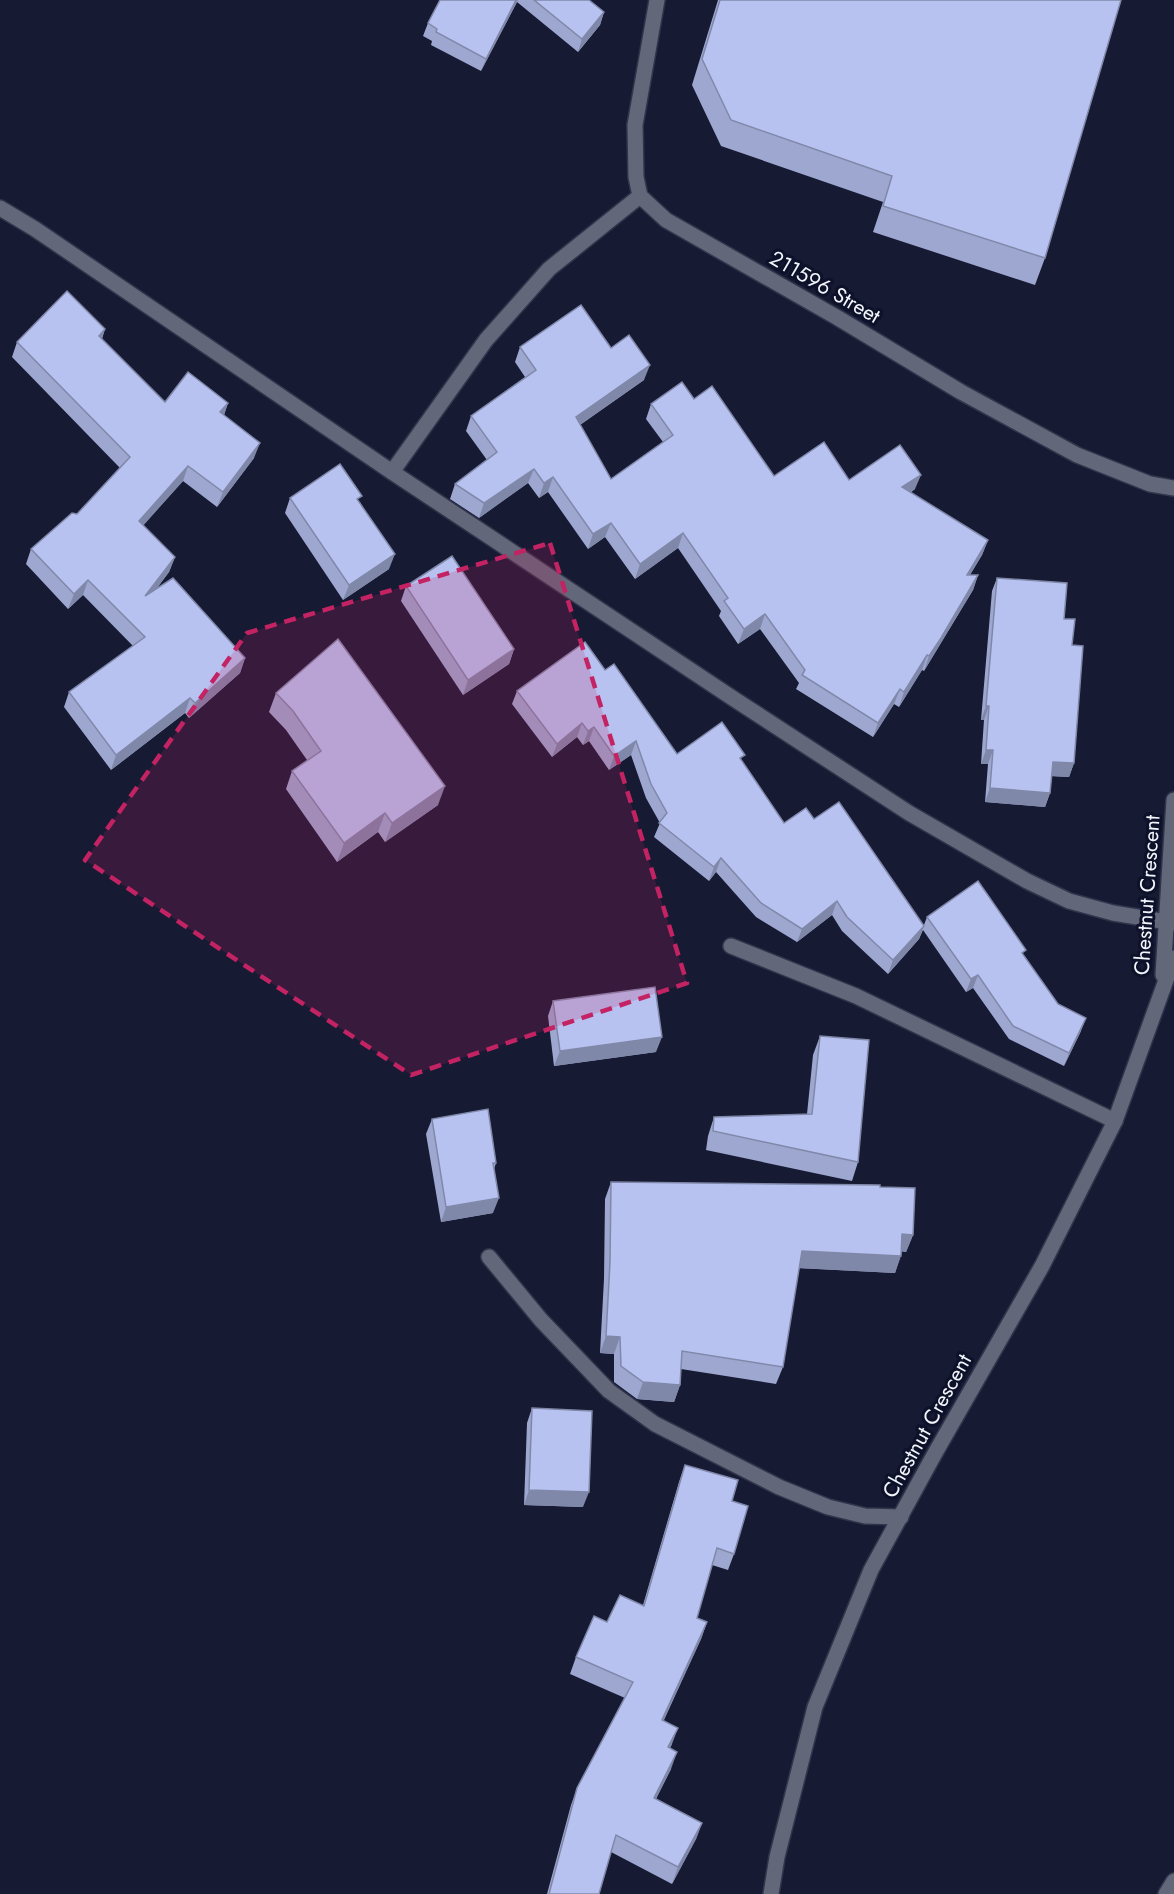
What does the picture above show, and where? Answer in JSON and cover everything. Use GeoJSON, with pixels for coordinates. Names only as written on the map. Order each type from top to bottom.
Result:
{"type":"FeatureCollection","features":[{"type":"Feature","properties":{"kind":"street"},"geometry":{"type":"LineString","coordinates":[[392,472],[486,339],[549,269],[640,196],[635,166],[635,124],[657,0]]}},
{"type":"Feature","properties":{"kind":"street","name":"211596 Street"},"geometry":{"type":"LineString","coordinates":[[640,196],[666,220],[838,318],[961,392],[1077,455],[1150,483],[1174,488]]}},
{"type":"Feature","properties":{"kind":"street"},"geometry":{"type":"LineString","coordinates":[[0,208],[35,229],[392,472],[724,693],[899,806],[1007,870],[1069,901],[1113,913],[1170,922]]}},
{"type":"Feature","properties":{"kind":"street","name":"Chestnut Crescent"},"geometry":{"type":"LineString","coordinates":[[1162,993],[1170,922],[1174,800]]}},
{"type":"Feature","properties":{"kind":"street"},"geometry":{"type":"LineString","coordinates":[[731,946],[856,996],[1115,1121]]}},
{"type":"Feature","properties":{"kind":"street","name":"Chestnut Crescent"},"geometry":{"type":"LineString","coordinates":[[771,1894],[777,1857],[815,1707],[872,1570],[1042,1266],[1115,1121],[1174,958]]}},
{"type":"Feature","properties":{"kind":"street"},"geometry":{"type":"LineString","coordinates":[[489,1257],[541,1320],[609,1391],[655,1424],[779,1488],[828,1507],[865,1516],[901,1517]]}},
{"type":"Feature","properties":{"kind":"street"},"geometry":{"type":"LineString","coordinates":[[1166,1894],[1174,1881]]}},
{"type":"Feature","properties":{"kind":"highlighted area"},"geometry":{"type":"Polygon","coordinates":[[[550,543],[687,983],[411,1075],[85,860],[247,633],[550,543]]]}},
{"type":"Feature","properties":{"kind":"building"},"geometry":{"type":"Polygon","coordinates":[[[440,0],[516,0],[486,59],[436,32],[437,29],[428,23],[440,0]]]}},
{"type":"Feature","properties":{"kind":"building"},"geometry":{"type":"Polygon","coordinates":[[[534,0],[589,0],[604,12],[582,39],[534,0]]]}},
{"type":"Feature","properties":{"kind":"building"},"geometry":{"type":"Polygon","coordinates":[[[720,0],[1121,0],[1045,258],[883,206],[892,176],[731,120],[702,59],[720,0]]]}},
{"type":"Feature","properties":{"kind":"building"},"geometry":{"type":"Polygon","coordinates":[[[67,291],[105,329],[99,336],[165,402],[188,372],[228,403],[220,412],[260,443],[223,492],[188,466],[139,521],[175,557],[145,596],[173,578],[245,658],[195,703],[190,698],[116,755],[69,692],[145,637],[88,580],[74,594],[31,549],[72,513],[77,514],[130,457],[17,342],[67,291]]]}},
{"type":"Feature","properties":{"kind":"building"},"geometry":{"type":"Polygon","coordinates":[[[581,305],[611,348],[629,335],[650,365],[576,417],[611,479],[673,435],[651,404],[682,382],[694,399],[712,386],[774,476],[824,442],[849,480],[900,445],[921,475],[902,487],[988,540],[967,575],[978,575],[941,638],[929,656],[927,655],[904,692],[900,689],[878,723],[802,675],[805,670],[765,614],[744,629],[724,601],[728,598],[683,533],[640,564],[611,523],[593,534],[553,477],[544,483],[534,469],[484,503],[455,484],[497,452],[471,416],[536,370],[520,347],[581,305]]]}},
{"type":"Feature","properties":{"kind":"building"},"geometry":{"type":"Polygon","coordinates":[[[340,464],[362,496],[357,499],[395,554],[349,585],[290,498],[340,464]]]}},
{"type":"Feature","properties":{"kind":"building"},"geometry":{"type":"Polygon","coordinates":[[[452,556],[514,649],[468,680],[406,586],[452,556]]]}},
{"type":"Feature","properties":{"kind":"building"},"geometry":{"type":"Polygon","coordinates":[[[997,578],[1067,583],[1064,619],[1075,619],[1072,645],[1083,646],[1074,763],[1053,762],[1050,793],[990,788],[993,750],[986,750],[989,706],[986,706],[997,578]]]}},
{"type":"Feature","properties":{"kind":"building"},"geometry":{"type":"Polygon","coordinates":[[[338,639],[445,786],[392,823],[385,813],[344,843],[292,771],[321,751],[293,711],[276,693],[338,639]]]}},
{"type":"Feature","properties":{"kind":"building"},"geometry":{"type":"Polygon","coordinates":[[[585,642],[605,670],[614,664],[677,754],[722,722],[745,755],[740,758],[784,823],[806,808],[814,819],[839,802],[924,926],[893,960],[847,917],[837,901],[802,929],[761,903],[721,858],[714,867],[659,823],[667,813],[651,784],[636,741],[614,756],[594,727],[588,731],[582,723],[557,744],[517,691],[585,642]]]}},
{"type":"Feature","properties":{"kind":"building"},"geometry":{"type":"Polygon","coordinates":[[[978,881],[1026,950],[1022,953],[1058,1004],[1086,1018],[1069,1053],[1013,1026],[978,975],[971,979],[927,917],[978,881]]]}},
{"type":"Feature","properties":{"kind":"building"},"geometry":{"type":"Polygon","coordinates":[[[655,987],[662,1037],[560,1051],[553,1001],[655,987]]]}},
{"type":"Feature","properties":{"kind":"building"},"geometry":{"type":"Polygon","coordinates":[[[820,1036],[869,1040],[858,1162],[713,1131],[714,1117],[812,1114],[820,1036]]]}},
{"type":"Feature","properties":{"kind":"building"},"geometry":{"type":"Polygon","coordinates":[[[488,1109],[499,1198],[446,1207],[432,1119],[488,1109]]]}},
{"type":"Feature","properties":{"kind":"building"},"geometry":{"type":"Polygon","coordinates":[[[611,1182],[880,1185],[880,1187],[915,1188],[913,1235],[902,1234],[901,1256],[802,1251],[783,1367],[682,1351],[680,1385],[643,1382],[621,1366],[620,1337],[606,1336],[611,1182]]]}},
{"type":"Feature","properties":{"kind":"building"},"geometry":{"type":"Polygon","coordinates":[[[532,1408],[592,1411],[589,1492],[529,1490],[532,1408]]]}},
{"type":"Feature","properties":{"kind":"building"},"geometry":{"type":"Polygon","coordinates":[[[685,1465],[738,1480],[732,1501],[748,1506],[734,1554],[717,1548],[697,1618],[707,1622],[662,1720],[678,1728],[668,1747],[677,1752],[654,1798],[702,1823],[678,1867],[616,1835],[599,1894],[549,1894],[577,1788],[633,1682],[576,1657],[594,1616],[607,1622],[620,1595],[644,1606],[685,1465]]]}}]}
